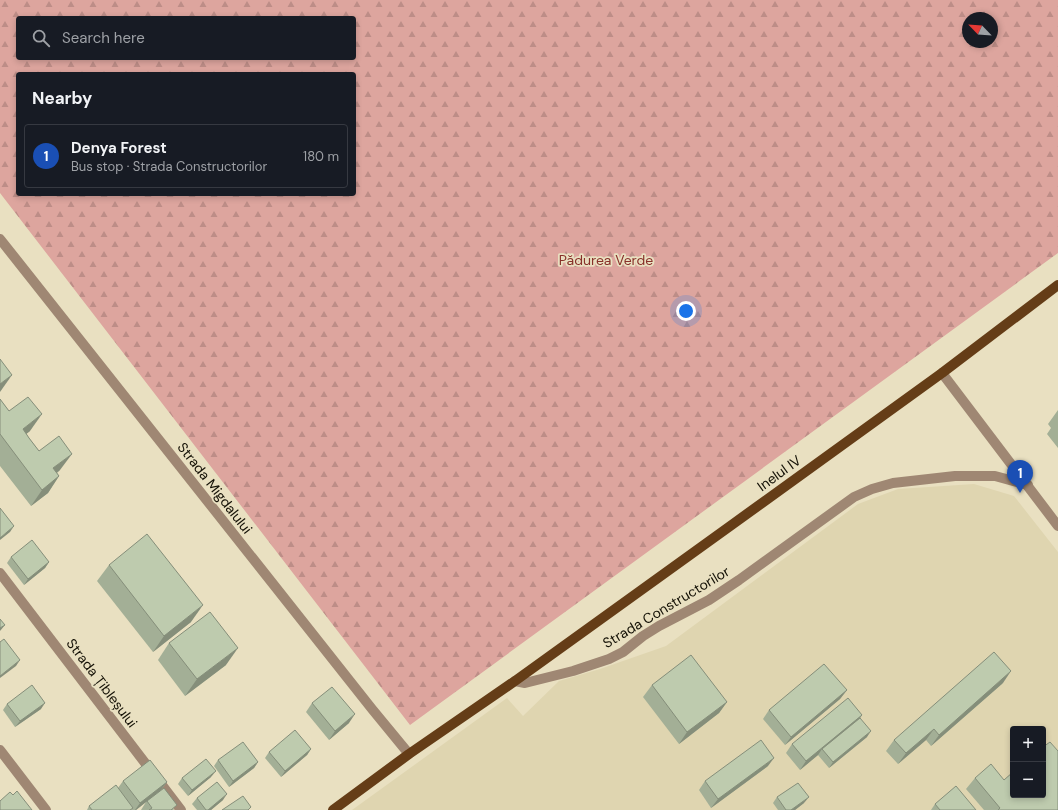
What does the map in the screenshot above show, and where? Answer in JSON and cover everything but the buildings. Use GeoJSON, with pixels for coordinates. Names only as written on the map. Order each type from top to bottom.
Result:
{"type":"FeatureCollection","features":[{"type":"Feature","properties":{"kind":"main road","name":"Inelul IV"},"geometry":{"type":"LineString","coordinates":[[515,681],[942,372],[1058,285]]}},
{"type":"Feature","properties":{"kind":"main road"},"geometry":{"type":"LineString","coordinates":[[333,810],[409,754],[515,681]]}},
{"type":"Feature","properties":{"kind":"street","name":"Strada Migdalului"},"geometry":{"type":"LineString","coordinates":[[0,240],[409,754]]}},
{"type":"Feature","properties":{"kind":"street"},"geometry":{"type":"LineString","coordinates":[[942,372],[1058,526]]}},
{"type":"Feature","properties":{"kind":"street","name":"Strada Constructorilor"},"geometry":{"type":"LineString","coordinates":[[515,681],[525,683],[573,671],[609,659],[623,652],[643,636],[709,600],[854,497],[872,489],[893,483],[955,476],[995,476],[1028,485]]}},
{"type":"Feature","properties":{"kind":"street","name":"Strada Țibleșului"},"geometry":{"type":"LineString","coordinates":[[0,572],[181,810]]}},
{"type":"Feature","properties":{"kind":"street"},"geometry":{"type":"LineString","coordinates":[[0,750],[46,810]]}},
{"type":"Feature","properties":{"kind":"shaded area"},"geometry":{"type":"Polygon","coordinates":[[[974,484],[1014,496],[1058,552],[1058,810],[352,810],[507,698],[523,716],[559,681],[600,669],[666,646],[858,504],[898,489],[974,484]]]}},
{"type":"Feature","properties":{"kind":"green space","name":"Pădurea Verde"},"geometry":{"type":"Polygon","coordinates":[[[0,0],[1058,0],[1058,253],[410,725],[0,193],[0,0]]]}},
{"type":"Feature","properties":{"kind":"place","name":"Denya Forest"},"geometry":{"type":"Point","coordinates":[1020,493]}}]}
